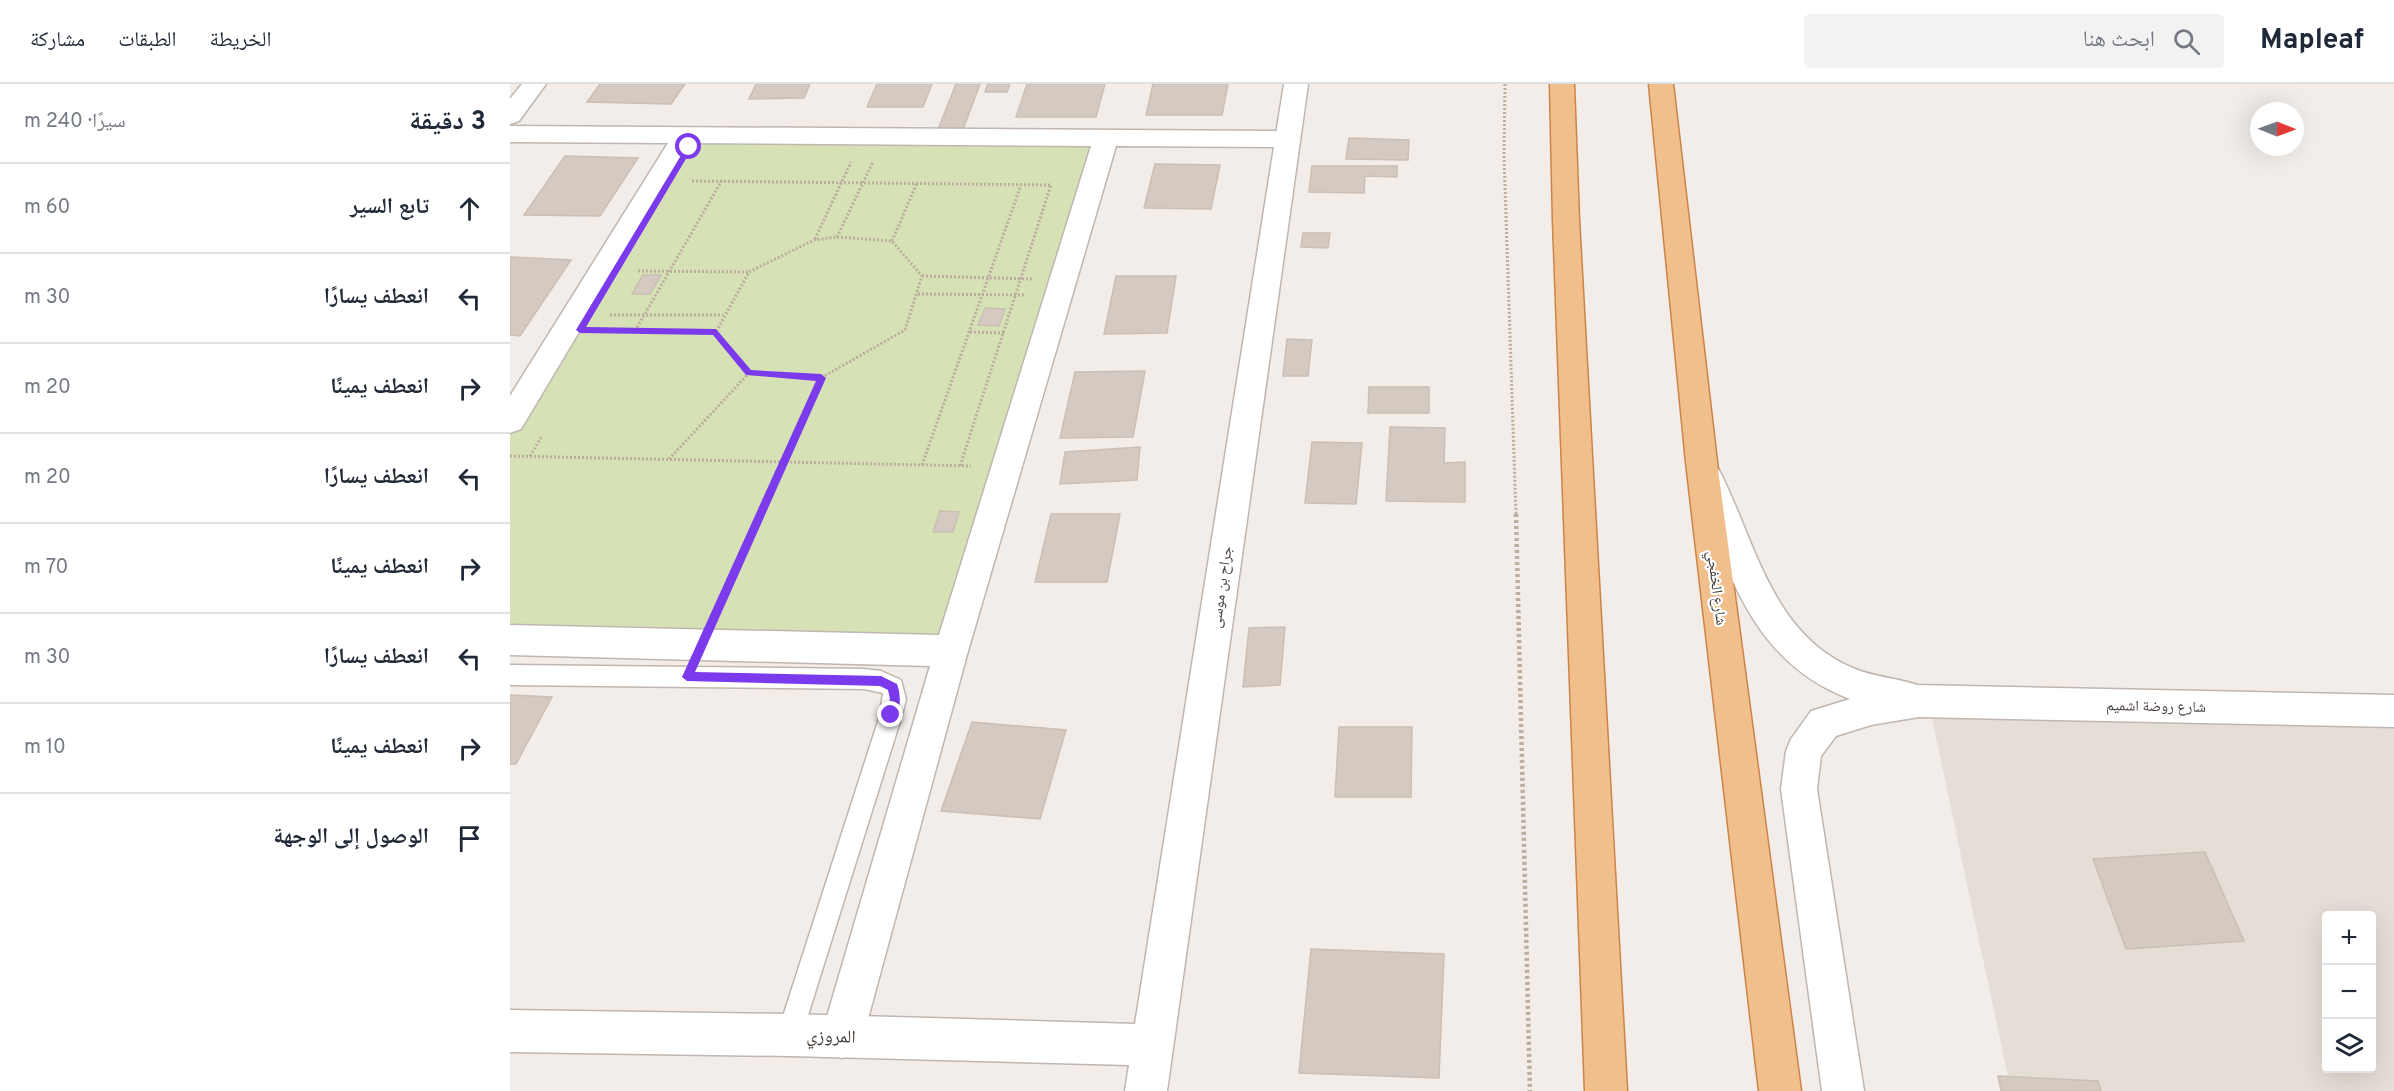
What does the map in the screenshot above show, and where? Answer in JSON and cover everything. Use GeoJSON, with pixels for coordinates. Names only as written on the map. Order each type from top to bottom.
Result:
{"type":"FeatureCollection","features":[{"type":"Feature","properties":{"kind":"highway"},"geometry":{"type":"LineString","coordinates":[[1562,84],[1566,220],[1606,1091]]}},
{"type":"Feature","properties":{"kind":"highway","name":"شارع الخفجي"},"geometry":{"type":"LineString","coordinates":[[1661,84],[1676,242],[1779,1091]]}},
{"type":"Feature","properties":{"kind":"street"},"geometry":{"type":"LineString","coordinates":[[510,116],[534,84]]}},
{"type":"Feature","properties":{"kind":"street","name":"جراح بن موسى"},"geometry":{"type":"LineString","coordinates":[[1146,1091],[1296,84]]}},
{"type":"Feature","properties":{"kind":"street"},"geometry":{"type":"LineString","coordinates":[[510,134],[1288,139]]}},
{"type":"Feature","properties":{"kind":"street"},"geometry":{"type":"LineString","coordinates":[[510,421],[685,135]]}},
{"type":"Feature","properties":{"kind":"street"},"geometry":{"type":"LineString","coordinates":[[842,1037],[951,651],[1106,137]]}},
{"type":"Feature","properties":{"kind":"street","name":"شارع روضة اشميم"},"geometry":{"type":"LineString","coordinates":[[1702,463],[1741,561],[1761,602],[1784,638],[1817,667],[1842,680],[1919,701]]}},
{"type":"Feature","properties":{"kind":"street"},"geometry":{"type":"LineString","coordinates":[[510,640],[951,651]]}},
{"type":"Feature","properties":{"kind":"street","name":"شارع روضة اشميم"},"geometry":{"type":"LineString","coordinates":[[1843,1091],[1799,789],[1804,751],[1824,723],[1871,709],[1919,701],[2394,711]]}},
{"type":"Feature","properties":{"kind":"street","name":"المروزي"},"geometry":{"type":"LineString","coordinates":[[510,1031],[790,1035],[1153,1045]]}},
{"type":"Feature","properties":{"kind":"lane"},"geometry":{"type":"LineString","coordinates":[[510,675],[864,679],[881,681],[893,687],[895,699],[891,715],[790,1035]]}},
{"type":"Feature","properties":{"kind":"path"},"geometry":{"type":"LineString","coordinates":[[1505,84],[1504,155],[1520,595],[1530,1091]]}},
{"type":"Feature","properties":{"kind":"path"},"geometry":{"type":"LineString","coordinates":[[814,240],[854,158]]}},
{"type":"Feature","properties":{"kind":"path"},"geometry":{"type":"LineString","coordinates":[[837,237],[875,158]]}},
{"type":"Feature","properties":{"kind":"path"},"geometry":{"type":"LineString","coordinates":[[686,190],[692,180],[1052,185],[960,466]]}},
{"type":"Feature","properties":{"kind":"path"},"geometry":{"type":"LineString","coordinates":[[635,331],[722,180]]}},
{"type":"Feature","properties":{"kind":"path"},"geometry":{"type":"LineString","coordinates":[[892,241],[917,183]]}},
{"type":"Feature","properties":{"kind":"path"},"geometry":{"type":"LineString","coordinates":[[922,465],[1021,184]]}},
{"type":"Feature","properties":{"kind":"path"},"geometry":{"type":"LineString","coordinates":[[638,270],[749,272],[814,240],[837,237],[892,241],[922,276],[1042,279]]}},
{"type":"Feature","properties":{"kind":"path"},"geometry":{"type":"LineString","coordinates":[[633,279],[644,260]]}},
{"type":"Feature","properties":{"kind":"path"},"geometry":{"type":"LineString","coordinates":[[716,332],[723,315],[749,272]]}},
{"type":"Feature","properties":{"kind":"path"},"geometry":{"type":"LineString","coordinates":[[716,332],[749,373],[821,378],[905,330],[922,276]]}},
{"type":"Feature","properties":{"kind":"path"},"geometry":{"type":"LineString","coordinates":[[918,294],[1027,295]]}},
{"type":"Feature","properties":{"kind":"path"},"geometry":{"type":"LineString","coordinates":[[597,340],[617,306]]}},
{"type":"Feature","properties":{"kind":"path"},"geometry":{"type":"LineString","coordinates":[[600,315],[723,315]]}},
{"type":"Feature","properties":{"kind":"path"},"geometry":{"type":"LineString","coordinates":[[591,330],[716,332]]}},
{"type":"Feature","properties":{"kind":"path"},"geometry":{"type":"LineString","coordinates":[[970,332],[1004,333]]}},
{"type":"Feature","properties":{"kind":"path"},"geometry":{"type":"LineString","coordinates":[[669,459],[749,373]]}},
{"type":"Feature","properties":{"kind":"path"},"geometry":{"type":"LineString","coordinates":[[702,645],[821,378]]}},
{"type":"Feature","properties":{"kind":"path"},"geometry":{"type":"LineString","coordinates":[[530,456],[547,427]]}},
{"type":"Feature","properties":{"kind":"path"},"geometry":{"type":"LineString","coordinates":[[510,456],[976,466]]}},
{"type":"Feature","properties":{"kind":"shaded area"},"geometry":{"type":"Polygon","coordinates":[[[2394,717],[2394,1091],[2011,1091],[1932,719],[2394,717]]]}},
{"type":"Feature","properties":{"kind":"green space"},"geometry":{"type":"Polygon","coordinates":[[[686,142],[1091,145],[945,637],[510,628],[510,434],[686,142]]]}},
{"type":"Feature","properties":{"kind":"building"},"geometry":{"type":"Polygon","coordinates":[[[600,84],[685,84],[671,104],[587,102],[600,84]]]}},
{"type":"Feature","properties":{"kind":"building"},"geometry":{"type":"Polygon","coordinates":[[[756,84],[810,84],[804,98],[749,99],[756,84]]]}},
{"type":"Feature","properties":{"kind":"building"},"geometry":{"type":"Polygon","coordinates":[[[877,84],[932,84],[923,107],[867,107],[877,84]]]}},
{"type":"Feature","properties":{"kind":"building"},"geometry":{"type":"Polygon","coordinates":[[[956,84],[980,84],[962,132],[937,132],[956,84]]]}},
{"type":"Feature","properties":{"kind":"building"},"geometry":{"type":"Polygon","coordinates":[[[988,84],[1010,84],[1007,92],[985,92],[988,84]]]}},
{"type":"Feature","properties":{"kind":"building"},"geometry":{"type":"Polygon","coordinates":[[[1027,84],[1105,84],[1096,117],[1016,117],[1027,84]]]}},
{"type":"Feature","properties":{"kind":"building"},"geometry":{"type":"Polygon","coordinates":[[[1153,84],[1228,84],[1222,115],[1146,115],[1153,84]]]}},
{"type":"Feature","properties":{"kind":"building"},"geometry":{"type":"Polygon","coordinates":[[[1349,138],[1409,140],[1408,160],[1346,159],[1349,138]]]}},
{"type":"Feature","properties":{"kind":"building"},"geometry":{"type":"Polygon","coordinates":[[[565,156],[638,158],[600,216],[524,215],[565,156]]]}},
{"type":"Feature","properties":{"kind":"building"},"geometry":{"type":"Polygon","coordinates":[[[1155,164],[1220,165],[1211,209],[1144,208],[1155,164]]]}},
{"type":"Feature","properties":{"kind":"building"},"geometry":{"type":"Polygon","coordinates":[[[1312,166],[1397,166],[1397,177],[1365,176],[1364,193],[1309,192],[1312,166]]]}},
{"type":"Feature","properties":{"kind":"building"},"geometry":{"type":"Polygon","coordinates":[[[1303,233],[1330,233],[1328,248],[1301,247],[1303,233]]]}},
{"type":"Feature","properties":{"kind":"building"},"geometry":{"type":"Polygon","coordinates":[[[510,257],[571,260],[520,336],[510,335],[510,257]]]}},
{"type":"Feature","properties":{"kind":"building"},"geometry":{"type":"Polygon","coordinates":[[[643,275],[661,275],[650,294],[632,294],[643,275]]]}},
{"type":"Feature","properties":{"kind":"building"},"geometry":{"type":"Polygon","coordinates":[[[1116,276],[1176,276],[1167,333],[1104,334],[1116,276]]]}},
{"type":"Feature","properties":{"kind":"building"},"geometry":{"type":"Polygon","coordinates":[[[985,308],[1005,309],[999,326],[978,325],[985,308]]]}},
{"type":"Feature","properties":{"kind":"building"},"geometry":{"type":"Polygon","coordinates":[[[1287,339],[1312,340],[1308,376],[1283,376],[1287,339]]]}},
{"type":"Feature","properties":{"kind":"building"},"geometry":{"type":"Polygon","coordinates":[[[1145,371],[1133,437],[1060,438],[1075,372],[1145,371]]]}},
{"type":"Feature","properties":{"kind":"building"},"geometry":{"type":"Polygon","coordinates":[[[1369,387],[1429,387],[1429,413],[1368,413],[1369,387]]]}},
{"type":"Feature","properties":{"kind":"building"},"geometry":{"type":"Polygon","coordinates":[[[1390,427],[1445,428],[1444,463],[1465,462],[1465,502],[1386,501],[1390,427]]]}},
{"type":"Feature","properties":{"kind":"building"},"geometry":{"type":"Polygon","coordinates":[[[1312,442],[1362,443],[1356,504],[1305,503],[1312,442]]]}},
{"type":"Feature","properties":{"kind":"building"},"geometry":{"type":"Polygon","coordinates":[[[1140,447],[1137,480],[1060,484],[1065,452],[1140,447]]]}},
{"type":"Feature","properties":{"kind":"building"},"geometry":{"type":"Polygon","coordinates":[[[940,511],[959,512],[953,532],[933,532],[940,511]]]}},
{"type":"Feature","properties":{"kind":"building"},"geometry":{"type":"Polygon","coordinates":[[[1051,514],[1120,514],[1107,582],[1035,582],[1051,514]]]}},
{"type":"Feature","properties":{"kind":"building"},"geometry":{"type":"Polygon","coordinates":[[[1285,627],[1280,685],[1243,687],[1249,628],[1285,627]]]}},
{"type":"Feature","properties":{"kind":"building"},"geometry":{"type":"Polygon","coordinates":[[[510,695],[552,697],[516,764],[510,764],[510,695]]]}},
{"type":"Feature","properties":{"kind":"building"},"geometry":{"type":"Polygon","coordinates":[[[972,722],[1066,730],[1040,819],[941,811],[972,722]]]}},
{"type":"Feature","properties":{"kind":"building"},"geometry":{"type":"Polygon","coordinates":[[[1339,727],[1412,727],[1411,797],[1335,797],[1339,727]]]}},
{"type":"Feature","properties":{"kind":"building"},"geometry":{"type":"Polygon","coordinates":[[[2205,852],[2244,941],[2126,949],[2093,859],[2205,852]]]}},
{"type":"Feature","properties":{"kind":"building"},"geometry":{"type":"Polygon","coordinates":[[[1311,949],[1444,954],[1439,1078],[1299,1073],[1311,949]]]}},
{"type":"Feature","properties":{"kind":"building"},"geometry":{"type":"Polygon","coordinates":[[[1998,1076],[2098,1081],[2101,1091],[2001,1091],[1998,1076]]]}},
{"type":"Feature","properties":{"kind":"route"},"geometry":{"type":"LineString","coordinates":[[689,147],[580,330],[716,332],[749,373],[821,378],[687,677],[881,681],[893,687],[895,699],[891,715]]}}]}
